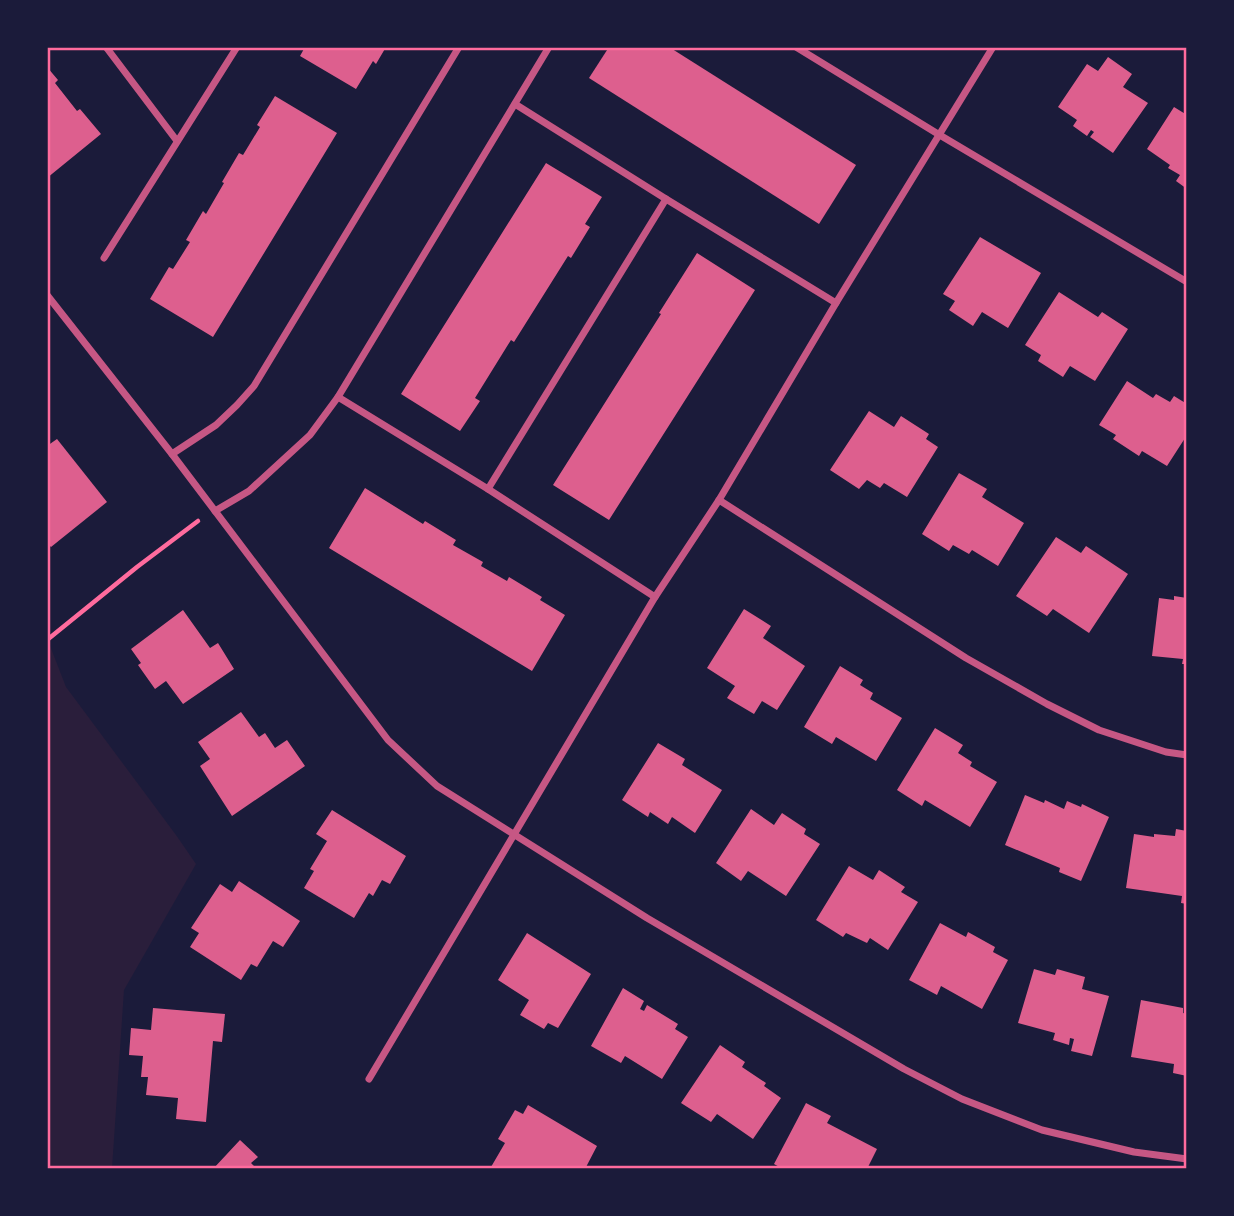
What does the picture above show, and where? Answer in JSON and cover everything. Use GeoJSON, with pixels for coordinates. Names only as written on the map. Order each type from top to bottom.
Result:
{"type":"FeatureCollection","features":[{"type":"Feature","properties":{"kind":"street"},"geometry":{"type":"LineString","coordinates":[[106,47],[177,141]]}},
{"type":"Feature","properties":{"kind":"street"},"geometry":{"type":"LineString","coordinates":[[104,258],[237,47]]}},
{"type":"Feature","properties":{"kind":"street"},"geometry":{"type":"LineString","coordinates":[[172,454],[216,425],[254,386],[459,47]]}},
{"type":"Feature","properties":{"kind":"street"},"geometry":{"type":"LineString","coordinates":[[215,511],[249,491],[310,435],[338,397],[549,47]]}},
{"type":"Feature","properties":{"kind":"street"},"geometry":{"type":"LineString","coordinates":[[796,47],[1187,282]]}},
{"type":"Feature","properties":{"kind":"street"},"geometry":{"type":"LineString","coordinates":[[369,1079],[655,597],[719,499],[993,47]]}},
{"type":"Feature","properties":{"kind":"street"},"geometry":{"type":"LineString","coordinates":[[515,104],[836,303]]}},
{"type":"Feature","properties":{"kind":"street"},"geometry":{"type":"LineString","coordinates":[[488,489],[666,198]]}},
{"type":"Feature","properties":{"kind":"street"},"geometry":{"type":"LineString","coordinates":[[47,295],[172,454],[388,740],[437,786],[658,925],[904,1069],[962,1099],[1042,1130],[1134,1152],[1187,1159]]}},
{"type":"Feature","properties":{"kind":"street"},"geometry":{"type":"LineString","coordinates":[[338,397],[488,489],[655,597]]}},
{"type":"Feature","properties":{"kind":"street"},"geometry":{"type":"LineString","coordinates":[[719,499],[966,658],[1047,704],[1099,730],[1166,752],[1187,755]]}},
{"type":"Feature","properties":{"kind":"path"},"geometry":{"type":"LineString","coordinates":[[47,640],[189,527],[215,511]]}},
{"type":"Feature","properties":{"kind":"shaded area"},"geometry":{"type":"Polygon","coordinates":[[[47,638],[66,687],[196,864],[124,990],[112,1169],[47,1169],[47,638]]]}},
{"type":"Feature","properties":{"kind":"building"},"geometry":{"type":"Polygon","coordinates":[[[305,47],[386,47],[376,64],[373,61],[356,89],[300,56],[305,47]]]}},
{"type":"Feature","properties":{"kind":"building"},"geometry":{"type":"Polygon","coordinates":[[[609,47],[669,47],[856,165],[819,224],[589,78],[609,47]]]}},
{"type":"Feature","properties":{"kind":"building"},"geometry":{"type":"Polygon","coordinates":[[[1108,57],[1132,74],[1123,87],[1148,103],[1113,153],[1090,137],[1094,132],[1091,130],[1087,136],[1073,126],[1077,120],[1058,107],[1087,64],[1098,71],[1108,57]]]}},
{"type":"Feature","properties":{"kind":"building"},"geometry":{"type":"Polygon","coordinates":[[[47,67],[58,80],[55,83],[77,111],[80,109],[101,134],[47,178],[47,67]]]}},
{"type":"Feature","properties":{"kind":"building"},"geometry":{"type":"Polygon","coordinates":[[[275,96],[337,133],[213,337],[150,299],[169,267],[173,269],[190,242],[186,240],[203,211],[206,214],[239,153],[243,155],[275,96]]]}},
{"type":"Feature","properties":{"kind":"building"},"geometry":{"type":"Polygon","coordinates":[[[1174,107],[1187,115],[1187,189],[1176,181],[1180,175],[1168,168],[1170,165],[1147,149],[1174,107]]]}},
{"type":"Feature","properties":{"kind":"building"},"geometry":{"type":"Polygon","coordinates":[[[546,163],[602,197],[585,224],[590,227],[571,258],[568,256],[514,342],[511,340],[475,398],[480,401],[460,431],[401,394],[546,163]]]}},
{"type":"Feature","properties":{"kind":"building"},"geometry":{"type":"Polygon","coordinates":[[[980,237],[1041,273],[1008,328],[982,312],[973,326],[949,310],[955,301],[943,294],[980,237]]]}},
{"type":"Feature","properties":{"kind":"building"},"geometry":{"type":"Polygon","coordinates":[[[697,253],[755,290],[609,520],[553,485],[697,253]]]}},
{"type":"Feature","properties":{"kind":"building"},"geometry":{"type":"Polygon","coordinates":[[[1059,292],[1098,317],[1102,312],[1128,329],[1095,381],[1070,366],[1063,377],[1038,361],[1041,355],[1025,345],[1059,292]]]}},
{"type":"Feature","properties":{"kind":"building"},"geometry":{"type":"Polygon","coordinates":[[[1127,381],[1153,398],[1156,394],[1170,402],[1174,396],[1187,404],[1187,435],[1167,466],[1142,451],[1139,456],[1113,439],[1116,435],[1099,425],[1127,381]]]}},
{"type":"Feature","properties":{"kind":"building"},"geometry":{"type":"Polygon","coordinates":[[[869,411],[894,427],[901,416],[929,434],[926,439],[938,447],[907,497],[884,483],[880,488],[867,480],[859,489],[830,470],[869,411]]]}},
{"type":"Feature","properties":{"kind":"building"},"geometry":{"type":"Polygon","coordinates":[[[57,439],[107,502],[51,547],[47,543],[47,446],[57,439]]]}},
{"type":"Feature","properties":{"kind":"building"},"geometry":{"type":"Polygon","coordinates":[[[959,473],[987,489],[982,497],[1024,523],[998,566],[972,550],[969,554],[953,545],[949,551],[922,534],[959,473]]]}},
{"type":"Feature","properties":{"kind":"building"},"geometry":{"type":"Polygon","coordinates":[[[365,488],[423,524],[425,521],[456,540],[453,545],[483,562],[481,566],[507,581],[509,577],[565,615],[532,671],[329,548],[365,488]]]}},
{"type":"Feature","properties":{"kind":"building"},"geometry":{"type":"Polygon","coordinates":[[[1056,537],[1081,553],[1086,546],[1128,574],[1089,633],[1053,609],[1047,616],[1016,596],[1056,537]]]}},
{"type":"Feature","properties":{"kind":"building"},"geometry":{"type":"Polygon","coordinates":[[[1174,596],[1187,598],[1187,664],[1182,664],[1183,659],[1152,656],[1159,598],[1174,600],[1174,596]]]}},
{"type":"Feature","properties":{"kind":"building"},"geometry":{"type":"Polygon","coordinates":[[[744,609],[771,626],[763,638],[805,666],[777,710],[762,701],[754,714],[727,698],[735,686],[707,668],[744,609]]]}},
{"type":"Feature","properties":{"kind":"building"},"geometry":{"type":"Polygon","coordinates":[[[183,610],[210,648],[218,643],[234,669],[183,704],[166,681],[155,689],[138,665],[141,663],[131,649],[183,610]]]}},
{"type":"Feature","properties":{"kind":"building"},"geometry":{"type":"Polygon","coordinates":[[[840,666],[863,680],[860,685],[873,693],[870,699],[902,718],[876,761],[836,737],[832,744],[804,727],[840,666]]]}},
{"type":"Feature","properties":{"kind":"building"},"geometry":{"type":"Polygon","coordinates":[[[241,712],[259,737],[265,733],[275,748],[287,740],[305,766],[232,816],[200,766],[210,759],[198,742],[241,712]]]}},
{"type":"Feature","properties":{"kind":"building"},"geometry":{"type":"Polygon","coordinates":[[[935,728],[963,745],[958,753],[972,762],[970,766],[997,782],[970,827],[925,800],[922,806],[897,790],[935,728]]]}},
{"type":"Feature","properties":{"kind":"building"},"geometry":{"type":"Polygon","coordinates":[[[658,743],[685,759],[682,765],[722,790],[695,833],[672,817],[668,824],[650,812],[648,817],[622,800],[658,743]]]}},
{"type":"Feature","properties":{"kind":"building"},"geometry":{"type":"Polygon","coordinates":[[[1025,795],[1064,809],[1067,801],[1081,807],[1082,804],[1109,817],[1081,881],[1059,872],[1060,868],[1005,845],[1025,795]]]}},
{"type":"Feature","properties":{"kind":"building"},"geometry":{"type":"Polygon","coordinates":[[[751,809],[774,825],[782,813],[806,829],[804,834],[820,844],[786,896],[748,871],[741,881],[716,863],[751,809]]]}},
{"type":"Feature","properties":{"kind":"building"},"geometry":{"type":"Polygon","coordinates":[[[332,810],[406,856],[390,884],[382,880],[373,896],[369,893],[354,918],[304,888],[314,871],[310,869],[327,841],[316,834],[332,810]]]}},
{"type":"Feature","properties":{"kind":"building"},"geometry":{"type":"Polygon","coordinates":[[[1176,829],[1187,831],[1187,904],[1181,903],[1182,896],[1126,888],[1134,834],[1175,836],[1176,829]]]}},
{"type":"Feature","properties":{"kind":"building"},"geometry":{"type":"Polygon","coordinates":[[[849,866],[873,880],[879,870],[905,887],[901,892],[918,902],[888,950],[870,938],[867,943],[846,933],[843,937],[816,920],[849,866]]]}},
{"type":"Feature","properties":{"kind":"building"},"geometry":{"type":"Polygon","coordinates":[[[239,881],[300,921],[283,947],[273,941],[257,967],[251,964],[241,980],[190,947],[199,933],[191,928],[220,884],[232,892],[239,881]]]}},
{"type":"Feature","properties":{"kind":"building"},"geometry":{"type":"Polygon","coordinates":[[[940,923],[966,937],[968,932],[995,947],[993,952],[1008,960],[982,1009],[941,986],[937,995],[909,980],[940,923]]]}},
{"type":"Feature","properties":{"kind":"building"},"geometry":{"type":"Polygon","coordinates":[[[527,933],[591,974],[558,1028],[548,1023],[544,1029],[520,1015],[529,1000],[498,980],[527,933]]]}},
{"type":"Feature","properties":{"kind":"building"},"geometry":{"type":"Polygon","coordinates":[[[1034,969],[1055,975],[1057,969],[1085,977],[1082,989],[1109,996],[1092,1056],[1071,1051],[1074,1039],[1070,1038],[1069,1045],[1053,1040],[1055,1033],[1018,1023],[1034,969]]]}},
{"type":"Feature","properties":{"kind":"building"},"geometry":{"type":"Polygon","coordinates":[[[623,988],[644,1001],[640,1009],[644,1011],[647,1005],[678,1024],[675,1029],[688,1037],[662,1079],[625,1056],[621,1063],[591,1046],[623,988]]]}},
{"type":"Feature","properties":{"kind":"building"},"geometry":{"type":"Polygon","coordinates":[[[1141,1000],[1183,1008],[1183,1013],[1187,1014],[1187,1076],[1173,1073],[1174,1064],[1131,1057],[1141,1000]]]}},
{"type":"Feature","properties":{"kind":"building"},"geometry":{"type":"Polygon","coordinates":[[[153,1008],[225,1014],[222,1042],[213,1041],[206,1122],[176,1119],[178,1098],[146,1095],[148,1077],[141,1077],[143,1056],[129,1055],[131,1028],[151,1030],[153,1008]]]}},
{"type":"Feature","properties":{"kind":"building"},"geometry":{"type":"Polygon","coordinates":[[[720,1045],[745,1062],[742,1067],[766,1083],[764,1086],[781,1098],[753,1139],[717,1114],[711,1122],[681,1103],[720,1045]]]}},
{"type":"Feature","properties":{"kind":"building"},"geometry":{"type":"Polygon","coordinates":[[[806,1103],[831,1116],[827,1123],[877,1149],[867,1169],[783,1169],[774,1164],[806,1103]]]}},
{"type":"Feature","properties":{"kind":"building"},"geometry":{"type":"Polygon","coordinates":[[[528,1105],[597,1146],[585,1169],[491,1167],[505,1143],[498,1139],[515,1110],[523,1114],[528,1105]]]}},
{"type":"Feature","properties":{"kind":"building"},"geometry":{"type":"Polygon","coordinates":[[[240,1140],[258,1157],[251,1163],[257,1169],[213,1169],[240,1140]]]}}]}
